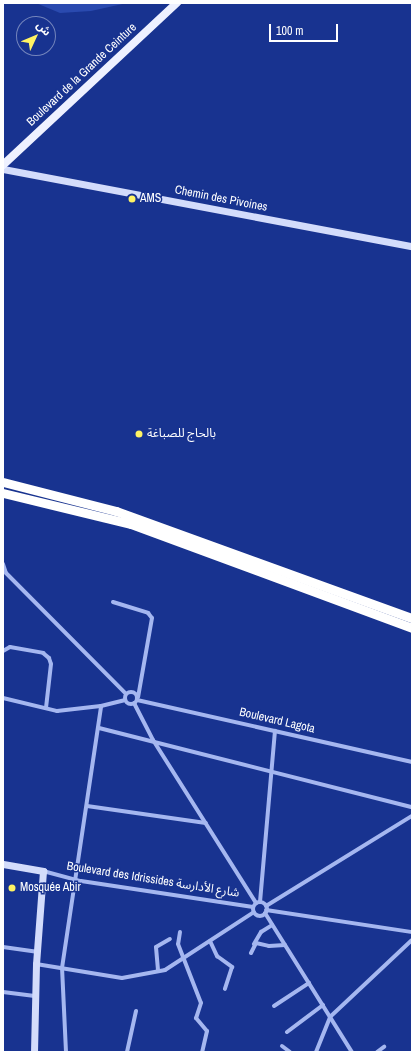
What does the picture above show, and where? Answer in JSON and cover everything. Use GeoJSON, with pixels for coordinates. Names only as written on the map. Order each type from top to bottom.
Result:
{"type":"FeatureCollection","features":[{"type":"Feature","properties":{"kind":"highway"},"geometry":{"type":"LineString","coordinates":[[3,482],[123,513],[412,618]]}},
{"type":"Feature","properties":{"kind":"highway"},"geometry":{"type":"LineString","coordinates":[[3,493],[131,524],[412,628]]}},
{"type":"Feature","properties":{"kind":"main road","name":"Boulevard de la Grande Ceinture"},"geometry":{"type":"LineString","coordinates":[[3,165],[177,3]]}},
{"type":"Feature","properties":{"kind":"street","name":"Chemin des Pivoines"},"geometry":{"type":"LineString","coordinates":[[3,169],[412,246]]}},
{"type":"Feature","properties":{"kind":"street"},"geometry":{"type":"LineString","coordinates":[[3,564],[5,572],[126,694]]}},
{"type":"Feature","properties":{"kind":"street"},"geometry":{"type":"LineString","coordinates":[[114,602],[148,612],[151,616],[136,700]]}},
{"type":"Feature","properties":{"kind":"street"},"geometry":{"type":"LineString","coordinates":[[3,651],[10,647],[43,653],[49,658],[51,664],[46,708]]}},
{"type":"Feature","properties":{"kind":"street"},"geometry":{"type":"LineString","coordinates":[[126,694],[133,692],[153,740],[206,823],[256,906],[266,910],[412,932]]}},
{"type":"Feature","properties":{"kind":"street"},"geometry":{"type":"LineString","coordinates":[[125,700],[126,694]]}},
{"type":"Feature","properties":{"kind":"street"},"geometry":{"type":"LineString","coordinates":[[3,698],[57,711],[101,706],[125,700],[128,703],[136,700]]}},
{"type":"Feature","properties":{"kind":"street","name":"Boulevard Lagota"},"geometry":{"type":"LineString","coordinates":[[136,700],[412,762]]}},
{"type":"Feature","properties":{"kind":"street"},"geometry":{"type":"LineString","coordinates":[[66,1052],[62,968],[74,879],[99,728],[101,706]]}},
{"type":"Feature","properties":{"kind":"street"},"geometry":{"type":"LineString","coordinates":[[99,728],[153,740],[270,772],[412,807]]}},
{"type":"Feature","properties":{"kind":"street"},"geometry":{"type":"LineString","coordinates":[[36,964],[122,978],[169,968],[210,941],[256,906],[275,731]]}},
{"type":"Feature","properties":{"kind":"street"},"geometry":{"type":"LineString","coordinates":[[87,806],[206,823]]}},
{"type":"Feature","properties":{"kind":"street"},"geometry":{"type":"LineString","coordinates":[[266,910],[412,816]]}},
{"type":"Feature","properties":{"kind":"street","name":"Boulevard des Idrissides شارع الأدارسة"},"geometry":{"type":"LineString","coordinates":[[3,864],[43,871],[74,879],[256,906],[260,916],[266,910]]}},
{"type":"Feature","properties":{"kind":"street"},"geometry":{"type":"LineString","coordinates":[[34,1052],[36,964],[43,871]]}},
{"type":"Feature","properties":{"kind":"street"},"geometry":{"type":"LineString","coordinates":[[266,910],[272,925],[352,1052]]}},
{"type":"Feature","properties":{"kind":"street"},"geometry":{"type":"LineString","coordinates":[[251,953],[258,936],[272,925]]}},
{"type":"Feature","properties":{"kind":"street"},"geometry":{"type":"LineString","coordinates":[[180,932],[178,944],[185,958],[202,1005],[196,1018],[206,1031],[202,1052]]}},
{"type":"Feature","properties":{"kind":"street"},"geometry":{"type":"LineString","coordinates":[[158,970],[156,947],[170,939]]}},
{"type":"Feature","properties":{"kind":"street"},"geometry":{"type":"LineString","coordinates":[[316,1052],[330,1017],[412,940]]}},
{"type":"Feature","properties":{"kind":"street"},"geometry":{"type":"LineString","coordinates":[[210,941],[217,956],[232,967],[225,989]]}},
{"type":"Feature","properties":{"kind":"street"},"geometry":{"type":"LineString","coordinates":[[254,944],[285,945]]}},
{"type":"Feature","properties":{"kind":"street"},"geometry":{"type":"LineString","coordinates":[[3,947],[37,952]]}},
{"type":"Feature","properties":{"kind":"street"},"geometry":{"type":"LineString","coordinates":[[274,1006],[309,983]]}},
{"type":"Feature","properties":{"kind":"street"},"geometry":{"type":"LineString","coordinates":[[3,992],[35,996]]}},
{"type":"Feature","properties":{"kind":"street"},"geometry":{"type":"LineString","coordinates":[[286,1032],[323,1006]]}},
{"type":"Feature","properties":{"kind":"street"},"geometry":{"type":"LineString","coordinates":[[127,1052],[136,1011]]}},
{"type":"Feature","properties":{"kind":"street"},"geometry":{"type":"LineString","coordinates":[[282,1046],[290,1052]]}},
{"type":"Feature","properties":{"kind":"street"},"geometry":{"type":"LineString","coordinates":[[376,1052],[384,1047]]}},
{"type":"Feature","properties":{"kind":"shaded area"},"geometry":{"type":"Polygon","coordinates":[[[36,3],[127,3],[91,11],[60,13],[36,3]]]}},
{"type":"Feature","properties":{"kind":"place","name":"AMS"},"geometry":{"type":"Point","coordinates":[132,199]}},
{"type":"Feature","properties":{"kind":"place","name":"بالحاج للصباغة"},"geometry":{"type":"Point","coordinates":[139,434]}},
{"type":"Feature","properties":{"kind":"place","name":"Mosquée Abir"},"geometry":{"type":"Point","coordinates":[12,888]}}]}
